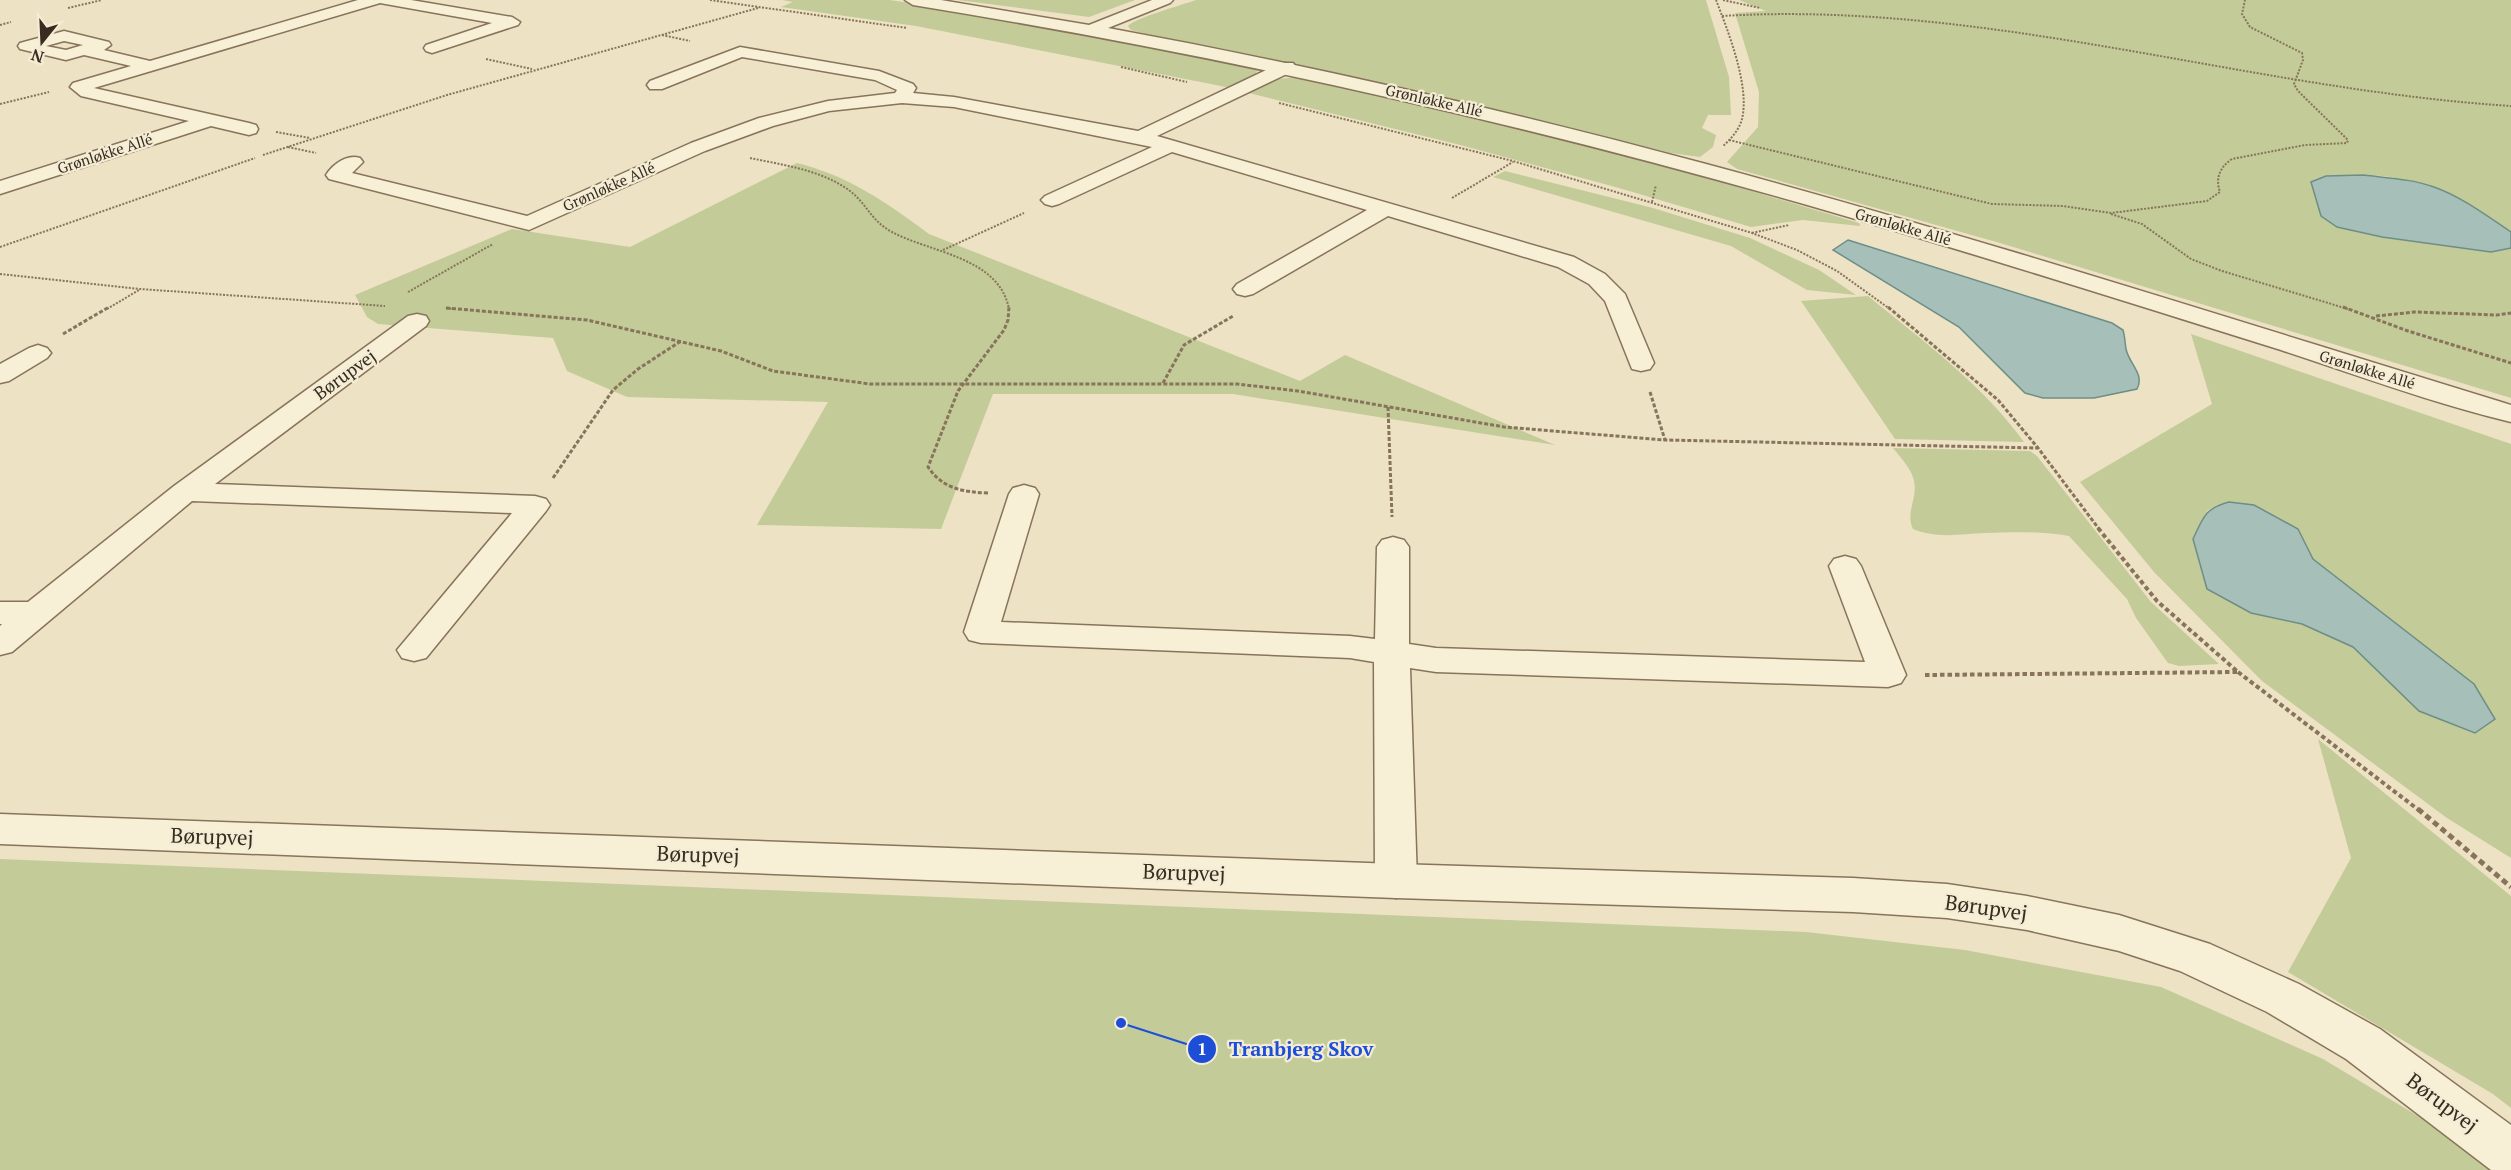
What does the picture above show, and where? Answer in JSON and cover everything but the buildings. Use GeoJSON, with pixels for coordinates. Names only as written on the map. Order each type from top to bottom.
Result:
{"type":"FeatureCollection","features":[{"type":"Feature","properties":{"kind":"street"},"geometry":{"type":"LineString","coordinates":[[79,87],[374,0]]}},
{"type":"Feature","properties":{"kind":"street"},"geometry":{"type":"LineString","coordinates":[[385,0],[513,22],[432,48]]}},
{"type":"Feature","properties":{"kind":"street","name":"Grønløkke Allé"},"geometry":{"type":"LineString","coordinates":[[913,0],[1092,29],[1287,67],[1430,99],[1689,166],[2047,269],[2511,414]]}},
{"type":"Feature","properties":{"kind":"street"},"geometry":{"type":"LineString","coordinates":[[1092,29],[1165,0]]}},
{"type":"Feature","properties":{"kind":"street"},"geometry":{"type":"LineString","coordinates":[[84,50],[152,66]]}},
{"type":"Feature","properties":{"kind":"street"},"geometry":{"type":"LineString","coordinates":[[656,85],[741,52],[879,76],[906,88],[902,98]]}},
{"type":"Feature","properties":{"kind":"street"},"geometry":{"type":"LineString","coordinates":[[1140,137],[1287,67]]}},
{"type":"Feature","properties":{"kind":"street","name":"Grønløkke Allé"},"geometry":{"type":"LineString","coordinates":[[79,87],[87,92],[249,129]]}},
{"type":"Feature","properties":{"kind":"street","name":"Grønløkke Allé"},"geometry":{"type":"LineString","coordinates":[[529,223],[698,147],[798,112],[867,100],[902,98],[977,106],[1172,145],[1566,262],[1597,279],[1616,299],[1641,363]]}},
{"type":"Feature","properties":{"kind":"street","name":"Grønløkke Allé"},"geometry":{"type":"LineString","coordinates":[[0,188],[211,120]]}},
{"type":"Feature","properties":{"kind":"street"},"geometry":{"type":"LineString","coordinates":[[1052,200],[1172,145]]}},
{"type":"Feature","properties":{"kind":"street"},"geometry":{"type":"LineString","coordinates":[[353,162],[336,175],[529,223]]}},
{"type":"Feature","properties":{"kind":"street"},"geometry":{"type":"LineString","coordinates":[[1245,289],[1385,209]]}},
{"type":"Feature","properties":{"kind":"street","name":"Børupvej"},"geometry":{"type":"LineString","coordinates":[[0,644],[185,492],[417,312]]}},
{"type":"Feature","properties":{"kind":"street"},"geometry":{"type":"LineString","coordinates":[[0,375],[38,353]]}},
{"type":"Feature","properties":{"kind":"street"},"geometry":{"type":"LineString","coordinates":[[185,492],[535,505]]}},
{"type":"Feature","properties":{"kind":"street"},"geometry":{"type":"LineString","coordinates":[[1024,495],[981,632],[1350,647],[1436,660],[1888,675],[1845,566]]}},
{"type":"Feature","properties":{"kind":"street"},"geometry":{"type":"LineString","coordinates":[[414,650],[535,505]]}},
{"type":"Feature","properties":{"kind":"street"},"geometry":{"type":"LineString","coordinates":[[1393,547],[1392,653],[1396,881]]}},
{"type":"Feature","properties":{"kind":"street"},"geometry":{"type":"LineString","coordinates":[[0,613],[36,613]]}},
{"type":"Feature","properties":{"kind":"street","name":"Børupvej"},"geometry":{"type":"LineString","coordinates":[[0,829],[1396,881],[1842,895],[1947,901],[2027,913],[2119,933],[2194,957],[2293,1004],[2363,1044],[2511,1155]]}},
{"type":"Feature","properties":{"kind":"path"},"geometry":{"type":"LineString","coordinates":[[1689,166],[1715,154],[1730,140],[1742,119],[1742,89],[1716,0]]}},
{"type":"Feature","properties":{"kind":"path"},"geometry":{"type":"LineString","coordinates":[[1722,16],[1766,9],[1743,6],[1724,0]]}},
{"type":"Feature","properties":{"kind":"path"},"geometry":{"type":"LineString","coordinates":[[2111,213],[2207,201],[2220,192],[2217,183],[2222,166],[2232,159],[2305,146],[2347,143],[2348,140],[2298,91],[2294,84],[2303,60],[2301,53],[2288,44],[2250,27],[2242,14],[2245,0]]}},
{"type":"Feature","properties":{"kind":"path"},"geometry":{"type":"LineString","coordinates":[[0,247],[310,138],[416,104],[533,69],[762,7]]}},
{"type":"Feature","properties":{"kind":"path"},"geometry":{"type":"LineString","coordinates":[[2226,63],[2402,95],[2511,106]]}},
{"type":"Feature","properties":{"kind":"path"},"geometry":{"type":"LineString","coordinates":[[0,104],[55,90],[79,87]]}},
{"type":"Feature","properties":{"kind":"path"},"geometry":{"type":"LineString","coordinates":[[1730,140],[1992,204],[2063,206],[2111,213],[2142,224],[2191,259],[2222,271],[2372,316],[2408,331],[2511,363]]}},
{"type":"Feature","properties":{"kind":"path"},"geometry":{"type":"LineString","coordinates":[[698,147],[785,166],[828,180],[849,190],[876,222],[900,236],[943,250],[979,268],[1003,290],[1010,312],[1000,337],[961,385],[928,468],[934,478],[944,487],[975,492],[1024,495]]}},
{"type":"Feature","properties":{"kind":"path"},"geometry":{"type":"LineString","coordinates":[[1418,218],[1513,161]]}},
{"type":"Feature","properties":{"kind":"path"},"geometry":{"type":"LineString","coordinates":[[943,250],[1052,200]]}},
{"type":"Feature","properties":{"kind":"path"},"geometry":{"type":"LineString","coordinates":[[405,294],[529,223]]}},
{"type":"Feature","properties":{"kind":"path"},"geometry":{"type":"LineString","coordinates":[[0,274],[140,289],[384,306],[417,312],[540,314],[587,320],[681,340],[721,351],[773,371],[870,384],[1163,383],[1247,386],[1298,391],[1504,427],[1665,440],[2038,448]]}},
{"type":"Feature","properties":{"kind":"path"},"geometry":{"type":"LineString","coordinates":[[38,353],[40,347],[140,289]]}},
{"type":"Feature","properties":{"kind":"path"},"geometry":{"type":"LineString","coordinates":[[1163,383],[1184,345],[1255,303],[1245,289]]}},
{"type":"Feature","properties":{"kind":"path"},"geometry":{"type":"LineString","coordinates":[[384,306],[394,300]]}},
{"type":"Feature","properties":{"kind":"path"},"geometry":{"type":"LineString","coordinates":[[2372,316],[2415,312],[2488,315],[2511,313]]}},
{"type":"Feature","properties":{"kind":"path"},"geometry":{"type":"LineString","coordinates":[[535,505],[613,390],[638,369],[681,340]]}},
{"type":"Feature","properties":{"kind":"path"},"geometry":{"type":"LineString","coordinates":[[1641,363],[1665,440]]}},
{"type":"Feature","properties":{"kind":"path"},"geometry":{"type":"LineString","coordinates":[[1388,407],[1393,547]]}},
{"type":"Feature","properties":{"kind":"path"},"geometry":{"type":"LineString","coordinates":[[2238,672],[2438,825],[2511,887]]}},
{"type":"Feature","properties":{"kind":"green space"},"geometry":{"type":"Polygon","coordinates":[[[782,0],[889,0],[926,5],[1252,65],[1258,70],[1254,76],[1231,88],[916,26],[781,7],[793,2],[782,0]]]}},
{"type":"Feature","properties":{"kind":"green space"},"geometry":{"type":"Polygon","coordinates":[[[958,0],[1135,0],[1089,17],[958,0]]]}},
{"type":"Feature","properties":{"kind":"green space"},"geometry":{"type":"Polygon","coordinates":[[[1196,0],[1706,0],[1729,77],[1731,115],[1708,115],[1702,128],[1716,135],[1713,147],[1700,157],[1671,153],[1405,88],[1146,34],[1131,30],[1128,26],[1149,16],[1196,0]]]}},
{"type":"Feature","properties":{"kind":"green space"},"geometry":{"type":"Polygon","coordinates":[[[1739,0],[2511,0],[2511,232],[2446,195],[2418,184],[2385,176],[2326,176],[2318,202],[2321,216],[2337,227],[2382,237],[2491,252],[2511,248],[2511,398],[2000,243],[1737,169],[1727,162],[1758,127],[1759,92],[1735,13],[1766,11],[1739,0]]]}},
{"type":"Feature","properties":{"kind":"green space"},"geometry":{"type":"Polygon","coordinates":[[[1296,77],[1347,85],[1651,161],[1859,223],[1860,226],[1803,220],[1751,227],[1460,145],[1249,93],[1279,79],[1296,77]]]}},
{"type":"Feature","properties":{"kind":"green space"},"geometry":{"type":"Polygon","coordinates":[[[797,163],[834,175],[866,191],[929,234],[1300,381],[1345,355],[1555,445],[1233,394],[993,394],[941,529],[757,525],[828,402],[627,397],[567,371],[553,338],[378,324],[367,317],[355,295],[512,229],[630,247],[797,163]]]}},
{"type":"Feature","properties":{"kind":"green space"},"geometry":{"type":"Polygon","coordinates":[[[1505,171],[1653,208],[1750,238],[1819,270],[1856,295],[1807,290],[1731,246],[1493,177],[1505,171]]]}},
{"type":"Feature","properties":{"kind":"green space"},"geometry":{"type":"Polygon","coordinates":[[[1868,296],[1971,382],[2024,442],[1895,439],[1801,301],[1868,296]]]}},
{"type":"Feature","properties":{"kind":"green space"},"geometry":{"type":"Polygon","coordinates":[[[2191,334],[2511,444],[2511,858],[2447,818],[2262,681],[2154,572],[2080,482],[2212,404],[2191,334]],[[2229,502],[2207,511],[2251,613],[2302,624],[2353,647],[2419,711],[2495,720],[2474,684],[2313,559],[2298,529],[2229,502]]]}},
{"type":"Feature","properties":{"kind":"green space"},"geometry":{"type":"Polygon","coordinates":[[[1893,448],[2030,451],[2037,456],[2151,602],[2219,664],[2179,666],[2168,663],[2136,618],[2127,599],[2069,536],[2027,532],[1940,535],[1913,529],[1910,517],[1914,481],[1908,468],[1893,448]]]}},
{"type":"Feature","properties":{"kind":"green space"},"geometry":{"type":"Polygon","coordinates":[[[2318,739],[2511,896],[2511,1108],[2493,1094],[2288,972],[2351,858],[2318,739]]]}},
{"type":"Feature","properties":{"kind":"green space"},"geometry":{"type":"Polygon","coordinates":[[[0,859],[1806,932],[1965,950],[2161,987],[2323,1059],[2483,1155],[2501,1170],[0,1170],[0,859]]]}},
{"type":"Feature","properties":{"kind":"water"},"geometry":{"type":"Polygon","coordinates":[[[2364,175],[2417,182],[2454,196],[2511,232],[2511,248],[2491,252],[2382,237],[2337,227],[2321,216],[2311,182],[2326,176],[2364,175]]]}},
{"type":"Feature","properties":{"kind":"water"},"geometry":{"type":"Polygon","coordinates":[[[1848,240],[2112,323],[2123,330],[2126,349],[2138,374],[2137,389],[2094,398],[2043,398],[2025,393],[1959,327],[1833,250],[1848,240]]]}},
{"type":"Feature","properties":{"kind":"water"},"geometry":{"type":"Polygon","coordinates":[[[2229,502],[2254,505],[2298,529],[2313,559],[2474,684],[2495,719],[2475,733],[2419,711],[2353,647],[2302,624],[2251,613],[2207,589],[2193,539],[2206,515],[2215,507],[2229,502]]]}},
{"type":"Feature","properties":{"kind":"place","name":"Tranbjerg Skov"},"geometry":{"type":"Point","coordinates":[1121,1023]}}]}
